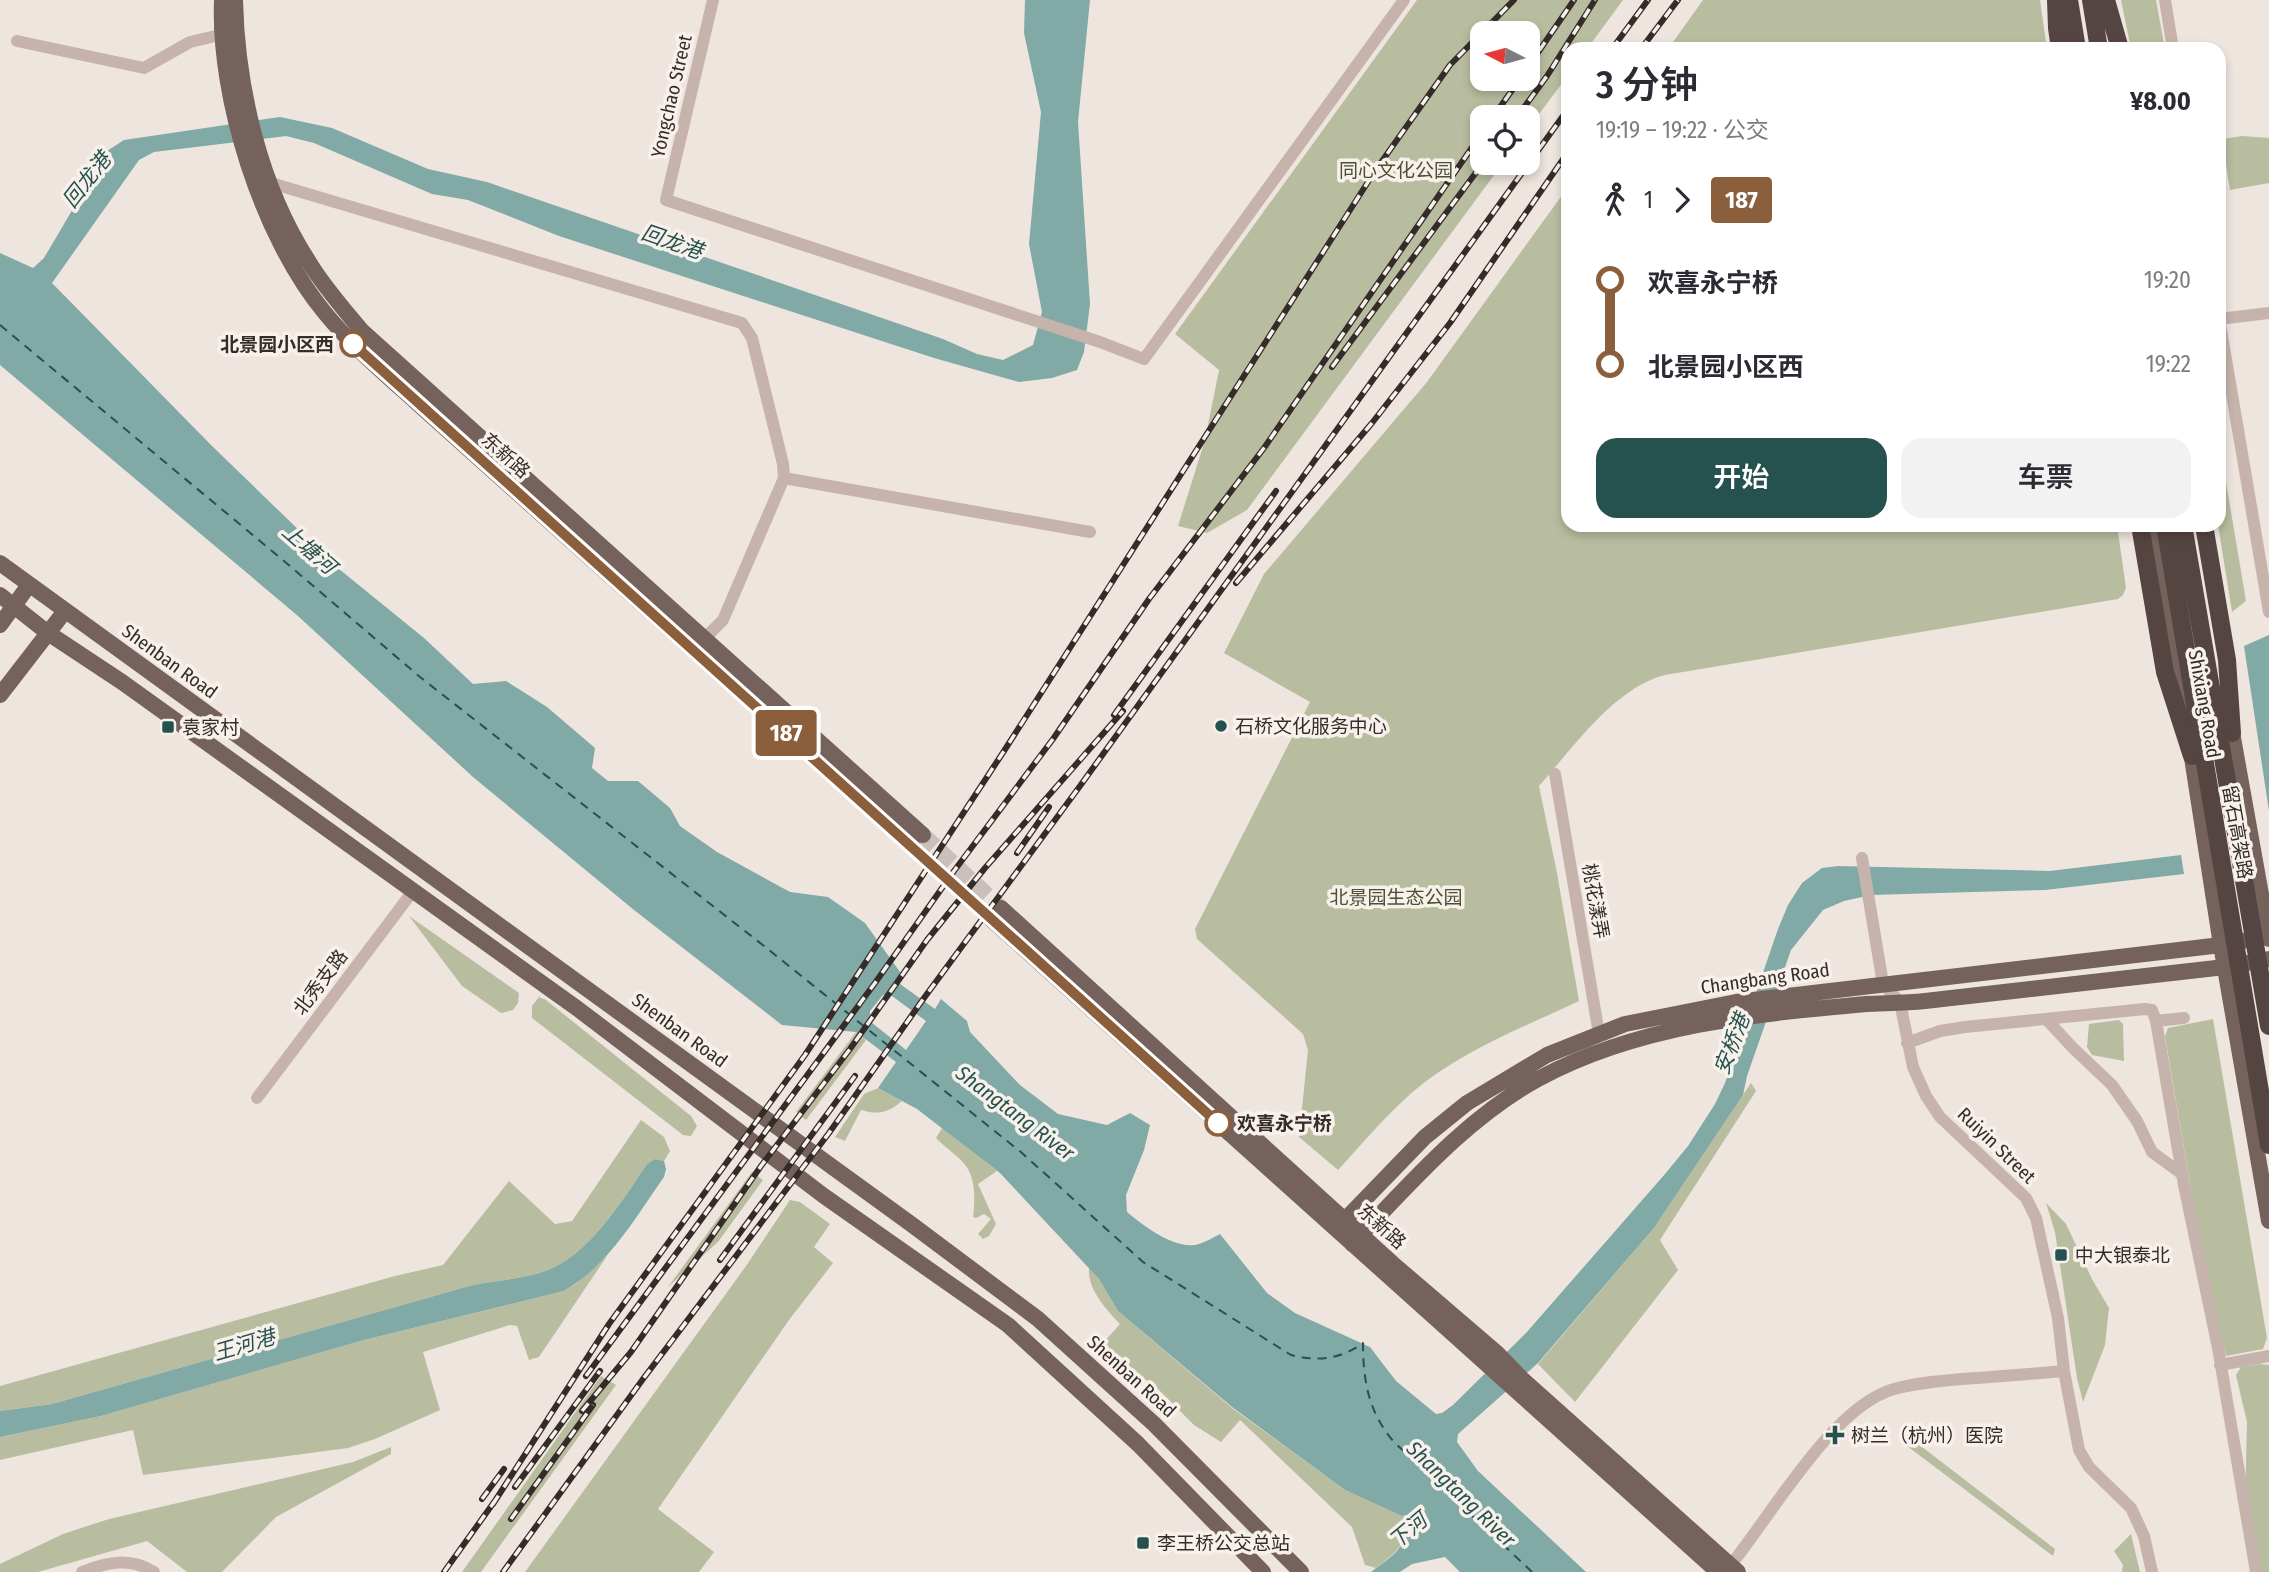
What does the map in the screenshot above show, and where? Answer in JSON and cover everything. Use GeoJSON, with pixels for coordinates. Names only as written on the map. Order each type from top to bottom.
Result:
{"type":"FeatureCollection","features":[{"type":"Feature","properties":{"kind":"highway"},"geometry":{"type":"LineString","coordinates":[[2057,0],[2059,42]]}},
{"type":"Feature","properties":{"kind":"highway"},"geometry":{"type":"LineString","coordinates":[[2069,0],[2076,42]]}},
{"type":"Feature","properties":{"kind":"highway"},"geometry":{"type":"LineString","coordinates":[[2091,0],[2098,42]]}},
{"type":"Feature","properties":{"kind":"highway"},"geometry":{"type":"LineString","coordinates":[[2105,0],[2118,42]]}},
{"type":"Feature","properties":{"kind":"highway"},"geometry":{"type":"LineString","coordinates":[[2141,532],[2165,672],[2192,756]]}},
{"type":"Feature","properties":{"kind":"highway","name":"留石高架路"},"geometry":{"type":"LineString","coordinates":[[2166,532],[2269,1145]]}},
{"type":"Feature","properties":{"kind":"highway","name":"留石高架路"},"geometry":{"type":"LineString","coordinates":[[2184,532],[2269,1026]]}},
{"type":"Feature","properties":{"kind":"highway"},"geometry":{"type":"LineString","coordinates":[[2205,532],[2227,660],[2232,733]]}},
{"type":"Feature","properties":{"kind":"main road","name":"东新路"},"geometry":{"type":"LineString","coordinates":[[222,0],[220,36],[251,147],[258,192],[281,243],[325,313],[372,362],[699,645],[918,841]]}},
{"type":"Feature","properties":{"kind":"main road","name":"东新路"},"geometry":{"type":"LineString","coordinates":[[235,0],[243,115]]}},
{"type":"Feature","properties":{"kind":"main road"},"geometry":{"type":"LineString","coordinates":[[2057,0],[2066,42]]}},
{"type":"Feature","properties":{"kind":"main road"},"geometry":{"type":"LineString","coordinates":[[2105,0],[2112,42]]}},
{"type":"Feature","properties":{"kind":"main road","name":"东新路"},"geometry":{"type":"LineString","coordinates":[[251,147],[307,260],[362,331],[699,645]]}},
{"type":"Feature","properties":{"kind":"main road","name":"Shixiang Road"},"geometry":{"type":"LineString","coordinates":[[2153,532],[2269,1221]]}},
{"type":"Feature","properties":{"kind":"main road","name":"Shixiang Road"},"geometry":{"type":"LineString","coordinates":[[2197,532],[2269,937]]}},
{"type":"Feature","properties":{"kind":"main road","name":"Shenban Road"},"geometry":{"type":"LineString","coordinates":[[0,564],[911,1224],[1038,1319],[1154,1424],[1301,1572]]}},
{"type":"Feature","properties":{"kind":"main road"},"geometry":{"type":"LineString","coordinates":[[0,625],[29,585]]}},
{"type":"Feature","properties":{"kind":"main road"},"geometry":{"type":"LineString","coordinates":[[0,595],[48,633],[122,682],[578,1009],[824,1196],[1008,1325],[1138,1444],[1263,1572]]}},
{"type":"Feature","properties":{"kind":"main road"},"geometry":{"type":"LineString","coordinates":[[0,695],[65,611]]}},
{"type":"Feature","properties":{"kind":"main road","name":"东新路"},"geometry":{"type":"LineString","coordinates":[[997,914],[1518,1385],[1728,1570]]}},
{"type":"Feature","properties":{"kind":"main road","name":"Changbang Road"},"geometry":{"type":"LineString","coordinates":[[1340,1224],[1425,1137],[1467,1103],[1547,1055],[1625,1024],[1712,1006],[2269,937]]}},
{"type":"Feature","properties":{"kind":"main road","name":"Changbang Road"},"geometry":{"type":"LineString","coordinates":[[1356,1239],[1443,1150],[1490,1111],[1538,1079],[1582,1059],[1635,1040],[1716,1023],[2225,967],[2269,959]]}},
{"type":"Feature","properties":{"kind":"street","name":"Yongchao Street"},"geometry":{"type":"LineString","coordinates":[[713,0],[666,200],[1028,318],[1144,359],[1400,1]]}},
{"type":"Feature","properties":{"kind":"street"},"geometry":{"type":"LineString","coordinates":[[2165,0],[2172,42]]}},
{"type":"Feature","properties":{"kind":"street"},"geometry":{"type":"LineString","coordinates":[[17,41],[144,68],[190,43],[220,36]]}},
{"type":"Feature","properties":{"kind":"street"},"geometry":{"type":"LineString","coordinates":[[271,183],[742,323],[752,338],[783,464],[784,478],[723,620],[699,645]]}},
{"type":"Feature","properties":{"kind":"street"},"geometry":{"type":"LineString","coordinates":[[2226,317],[2269,313]]}},
{"type":"Feature","properties":{"kind":"street"},"geometry":{"type":"LineString","coordinates":[[2226,360],[2269,612]]}},
{"type":"Feature","properties":{"kind":"street"},"geometry":{"type":"LineString","coordinates":[[784,478],[1090,531]]}},
{"type":"Feature","properties":{"kind":"street","name":"桃花漾弄"},"geometry":{"type":"LineString","coordinates":[[1555,774],[1599,1034]]}},
{"type":"Feature","properties":{"kind":"street"},"geometry":{"type":"LineString","coordinates":[[1862,858],[1883,984],[1900,1003]]}},
{"type":"Feature","properties":{"kind":"street","name":"北秀支路"},"geometry":{"type":"LineString","coordinates":[[257,1098],[413,891]]}},
{"type":"Feature","properties":{"kind":"street","name":"Ruiyin Street"},"geometry":{"type":"LineString","coordinates":[[1900,1003],[1913,1067],[1926,1096],[1940,1117],[2026,1198],[2036,1218],[2058,1318],[2064,1371],[2079,1450],[2089,1467],[2131,1508],[2144,1536],[2151,1572]]}},
{"type":"Feature","properties":{"kind":"street"},"geometry":{"type":"LineString","coordinates":[[1907,1043],[1953,1029],[2152,1010],[2220,1365],[2256,1572]]}},
{"type":"Feature","properties":{"kind":"street"},"geometry":{"type":"LineString","coordinates":[[2156,1021],[2184,1018]]}},
{"type":"Feature","properties":{"kind":"street"},"geometry":{"type":"LineString","coordinates":[[2046,1019],[2112,1084],[2137,1121],[2152,1152],[2182,1174]]}},
{"type":"Feature","properties":{"kind":"street"},"geometry":{"type":"LineString","coordinates":[[2220,1365],[2269,1356]]}},
{"type":"Feature","properties":{"kind":"street"},"geometry":{"type":"LineString","coordinates":[[1728,1570],[1807,1463],[1845,1419],[1864,1404],[1891,1390],[1924,1383],[2064,1371]]}},
{"type":"Feature","properties":{"kind":"street"},"geometry":{"type":"LineString","coordinates":[[82,1572],[102,1564],[126,1561],[145,1566],[154,1572]]}},
{"type":"Feature","properties":{"kind":"green space","name":"同心文化公园"},"geometry":{"type":"Polygon","coordinates":[[[1417,0],[1623,0],[1592,42],[1561,42],[1561,84],[1540,113],[1540,105],[1470,105],[1470,175],[1494,175],[1247,510],[1207,533],[1178,526],[1205,440],[1219,370],[1175,334],[1417,0]]]}},
{"type":"Feature","properties":{"kind":"green space"},"geometry":{"type":"Polygon","coordinates":[[[1703,0],[2040,0],[2046,42],[1673,42],[1703,0]]]}},
{"type":"Feature","properties":{"kind":"green space"},"geometry":{"type":"Polygon","coordinates":[[[2121,0],[2156,0],[2164,42],[2130,42],[2121,0]]]}},
{"type":"Feature","properties":{"kind":"green space"},"geometry":{"type":"Polygon","coordinates":[[[2242,136],[2269,138],[2269,183],[2230,190],[2226,138],[2242,136]]]}},
{"type":"Feature","properties":{"kind":"green space","name":"北景园生态公园"},"geometry":{"type":"Polygon","coordinates":[[[1561,197],[1561,532],[2118,532],[2126,588],[2118,599],[1665,675],[1629,692],[1596,721],[1539,786],[1579,1001],[1488,1044],[1424,1083],[1396,1107],[1338,1170],[1299,1137],[1308,1050],[1303,1034],[1197,939],[1195,929],[1310,702],[1224,653],[1264,574],[1427,382],[1561,197]]]}},
{"type":"Feature","properties":{"kind":"green space"},"geometry":{"type":"Polygon","coordinates":[[[2226,482],[2246,601],[2232,612],[2219,532],[2226,532],[2226,482]]]}},
{"type":"Feature","properties":{"kind":"green space"},"geometry":{"type":"Polygon","coordinates":[[[409,916],[519,993],[518,1003],[513,1010],[501,1013],[462,986],[409,916]]]}},
{"type":"Feature","properties":{"kind":"green space"},"geometry":{"type":"Polygon","coordinates":[[[539,997],[691,1116],[697,1126],[691,1136],[683,1135],[532,1018],[532,1006],[539,997]]]}},
{"type":"Feature","properties":{"kind":"green space"},"geometry":{"type":"Polygon","coordinates":[[[2213,1019],[2267,1338],[2263,1349],[2226,1356],[2208,1291],[2165,1036],[2168,1028],[2213,1019]]]}},
{"type":"Feature","properties":{"kind":"green space"},"geometry":{"type":"Polygon","coordinates":[[[2119,1020],[2123,1024],[2124,1061],[2092,1055],[2087,1047],[2089,1024],[2119,1020]]]}},
{"type":"Feature","properties":{"kind":"green space"},"geometry":{"type":"Polygon","coordinates":[[[856,1032],[866,1040],[806,1120],[796,1112],[856,1032]]]}},
{"type":"Feature","properties":{"kind":"green space"},"geometry":{"type":"Polygon","coordinates":[[[1751,1083],[1756,1091],[1660,1240],[1678,1270],[1575,1402],[1538,1364],[1654,1228],[1751,1083]]]}},
{"type":"Feature","properties":{"kind":"green space"},"geometry":{"type":"Polygon","coordinates":[[[878,1088],[902,1101],[883,1112],[861,1110],[845,1141],[835,1137],[864,1094],[878,1088]]]}},
{"type":"Feature","properties":{"kind":"green space"},"geometry":{"type":"Polygon","coordinates":[[[641,1120],[664,1137],[670,1151],[664,1161],[655,1159],[647,1164],[616,1210],[591,1239],[577,1252],[548,1270],[473,1285],[52,1404],[0,1411],[0,1386],[443,1265],[509,1181],[555,1224],[572,1221],[641,1120]]]}},
{"type":"Feature","properties":{"kind":"green space"},"geometry":{"type":"Polygon","coordinates":[[[942,1128],[997,1171],[978,1184],[996,1224],[989,1236],[983,1239],[978,1234],[991,1219],[984,1214],[973,1217],[972,1177],[963,1162],[936,1138],[942,1128]]]}},
{"type":"Feature","properties":{"kind":"green space"},"geometry":{"type":"Polygon","coordinates":[[[752,1172],[763,1180],[718,1242],[668,1287],[752,1172]]]}},
{"type":"Feature","properties":{"kind":"green space"},"geometry":{"type":"Polygon","coordinates":[[[790,1200],[800,1202],[830,1224],[814,1247],[833,1263],[789,1320],[658,1509],[714,1552],[699,1572],[525,1572],[746,1266],[790,1200]]]}},
{"type":"Feature","properties":{"kind":"green space"},"geometry":{"type":"Polygon","coordinates":[[[2046,1203],[2066,1224],[2109,1308],[2105,1345],[2083,1402],[2055,1232],[2046,1203]]]}},
{"type":"Feature","properties":{"kind":"green space"},"geometry":{"type":"Polygon","coordinates":[[[607,1256],[539,1357],[529,1360],[517,1326],[510,1325],[423,1352],[440,1410],[375,1439],[348,1448],[143,1475],[133,1430],[0,1460],[0,1437],[101,1416],[364,1340],[564,1291],[576,1284],[607,1256]]]}},
{"type":"Feature","properties":{"kind":"green space"},"geometry":{"type":"Polygon","coordinates":[[[1089,1268],[1099,1279],[1118,1311],[1232,1408],[1345,1490],[1412,1520],[1395,1553],[1376,1568],[1365,1565],[1352,1527],[1240,1420],[1221,1442],[1194,1425],[1156,1387],[1120,1361],[1104,1342],[1120,1324],[1104,1306],[1091,1284],[1089,1268]]]}},
{"type":"Feature","properties":{"kind":"green space"},"geometry":{"type":"Polygon","coordinates":[[[2269,1365],[2269,1572],[2257,1572],[2245,1505],[2247,1422],[2236,1375],[2241,1367],[2269,1365]]]}},
{"type":"Feature","properties":{"kind":"green space"},"geometry":{"type":"Polygon","coordinates":[[[601,1376],[616,1385],[481,1572],[462,1572],[601,1376]]]}},
{"type":"Feature","properties":{"kind":"green space"},"geometry":{"type":"Polygon","coordinates":[[[1913,1440],[2055,1549],[2053,1556],[1907,1446],[1913,1440]]]}},
{"type":"Feature","properties":{"kind":"green space"},"geometry":{"type":"Polygon","coordinates":[[[391,1447],[391,1454],[276,1517],[222,1572],[187,1572],[147,1541],[38,1572],[0,1572],[0,1564],[63,1534],[109,1519],[353,1462],[391,1447]]]}},
{"type":"Feature","properties":{"kind":"green space"},"geometry":{"type":"Polygon","coordinates":[[[2131,1534],[2140,1572],[2122,1572],[2123,1565],[2114,1551],[2131,1534]]]}},
{"type":"Feature","properties":{"kind":"water"},"geometry":{"type":"Polygon","coordinates":[[[1025,0],[1090,0],[1078,122],[1090,304],[1084,352],[1077,370],[1052,378],[1019,382],[934,358],[559,236],[468,200],[432,194],[314,143],[286,136],[154,152],[139,160],[52,283],[211,445],[339,569],[424,638],[473,684],[506,681],[547,707],[595,748],[592,768],[608,781],[638,781],[670,808],[680,826],[717,852],[790,892],[828,897],[865,923],[900,972],[900,984],[935,1009],[941,999],[967,1021],[970,1032],[1020,1085],[1058,1114],[1107,1125],[1130,1113],[1150,1125],[1144,1150],[1126,1195],[1127,1212],[1161,1236],[1180,1244],[1199,1244],[1220,1234],[1267,1293],[1295,1313],[1370,1347],[1396,1381],[1436,1414],[1453,1405],[1526,1333],[1688,1146],[1725,1083],[1778,929],[1788,905],[1802,883],[1822,868],[1838,866],[2050,871],[2181,855],[2184,874],[2045,890],[1871,895],[1844,901],[1823,910],[1791,950],[1747,1076],[1743,1095],[1654,1228],[1538,1363],[1458,1434],[1457,1442],[1478,1471],[1586,1572],[1460,1572],[1445,1557],[1412,1564],[1400,1572],[1371,1572],[1397,1551],[1411,1520],[1345,1490],[1232,1407],[1118,1311],[1099,1279],[1000,1173],[917,1109],[878,1088],[896,1062],[856,1032],[782,1025],[634,910],[473,777],[298,616],[0,365],[0,253],[33,268],[44,258],[107,151],[124,140],[280,117],[332,128],[428,169],[487,182],[943,339],[977,354],[1003,360],[1033,345],[1042,312],[1029,244],[1041,112],[1024,33],[1025,0]],[[883,995],[870,1011],[871,1022],[906,1050],[926,1021],[892,996],[883,995]]]}},
{"type":"Feature","properties":{"kind":"water"},"geometry":{"type":"Polygon","coordinates":[[[2269,635],[2269,811],[2244,646],[2269,635]]]}},
{"type":"Feature","properties":{"kind":"water"},"geometry":{"type":"Polygon","coordinates":[[[655,1159],[664,1161],[664,1177],[608,1254],[595,1268],[564,1291],[364,1340],[101,1416],[0,1437],[0,1411],[52,1404],[473,1285],[548,1270],[577,1252],[591,1239],[616,1210],[647,1164],[655,1159]]]}},
{"type":"Feature","properties":{"kind":"ferry route"},"geometry":{"type":"LineString","coordinates":[[0,325],[420,677],[764,946],[1022,1153],[1143,1262],[1291,1355],[1329,1358],[1346,1353],[1363,1343],[1366,1384],[1373,1408],[1385,1431],[1532,1572]]}},
{"type":"Feature","properties":{"kind":"tunnel"},"geometry":{"type":"LineString","coordinates":[[923,835],[1001,908]]}},
{"type":"Feature","properties":{"kind":"tunnel"},"geometry":{"type":"LineString","coordinates":[[913,847],[992,920]]}},
{"type":"Feature","properties":{"kind":"railway"},"geometry":{"type":"LineString","coordinates":[[493,1504],[609,1324],[805,1055],[1004,751],[1375,171],[1450,65],[1514,0]]}},
{"type":"Feature","properties":{"kind":"railway"},"geometry":{"type":"LineString","coordinates":[[1540,50],[1574,0]]}},
{"type":"Feature","properties":{"kind":"railway"},"geometry":{"type":"LineString","coordinates":[[1568,42],[1595,0]]}},
{"type":"Feature","properties":{"kind":"railway"},"geometry":{"type":"LineString","coordinates":[[1617,42],[1648,0]]}},
{"type":"Feature","properties":{"kind":"railway"},"geometry":{"type":"LineString","coordinates":[[1646,42],[1678,0]]}},
{"type":"Feature","properties":{"kind":"railway"},"geometry":{"type":"LineString","coordinates":[[1526,105],[1561,54]]}},
{"type":"Feature","properties":{"kind":"railway"},"geometry":{"type":"LineString","coordinates":[[1502,105],[1511,91]]}},
{"type":"Feature","properties":{"kind":"railway"},"geometry":{"type":"LineString","coordinates":[[503,1572],[643,1379],[829,1133],[1561,119]]}},
{"type":"Feature","properties":{"kind":"railway"},"geometry":{"type":"LineString","coordinates":[[586,1376],[1053,739],[1149,599],[1264,448],[1470,150]]}},
{"type":"Feature","properties":{"kind":"railway"},"geometry":{"type":"LineString","coordinates":[[1236,583],[1372,423],[1450,323],[1561,162]]}},
{"type":"Feature","properties":{"kind":"railway"},"geometry":{"type":"LineString","coordinates":[[1332,367],[1474,175]]}},
{"type":"Feature","properties":{"kind":"railway"},"geometry":{"type":"LineString","coordinates":[[1114,715],[1276,491]]}},
{"type":"Feature","properties":{"kind":"railway"},"geometry":{"type":"LineString","coordinates":[[582,1411],[631,1352],[761,1166],[850,1049],[927,940],[985,868],[1123,711]]}},
{"type":"Feature","properties":{"kind":"railway"},"geometry":{"type":"LineString","coordinates":[[1017,853],[1049,807]]}},
{"type":"Feature","properties":{"kind":"railway"},"geometry":{"type":"LineString","coordinates":[[720,1260],[855,1076]]}},
{"type":"Feature","properties":{"kind":"railway"},"geometry":{"type":"LineString","coordinates":[[515,1487],[600,1371]]}},
{"type":"Feature","properties":{"kind":"railway"},"geometry":{"type":"LineString","coordinates":[[511,1519],[593,1405]]}},
{"type":"Feature","properties":{"kind":"railway"},"geometry":{"type":"LineString","coordinates":[[482,1499],[504,1469]]}},
{"type":"Feature","properties":{"kind":"railway"},"geometry":{"type":"LineString","coordinates":[[444,1572],[497,1498]]}},
{"type":"Feature","properties":{"kind":"bus line","name":"187"},"geometry":{"type":"LineString","coordinates":[[353,344],[1218,1123]]}},
{"type":"Feature","properties":{"kind":"place","name":"北景园小区西"},"geometry":{"type":"Point","coordinates":[353,344]}},
{"type":"Feature","properties":{"kind":"place","name":"石桥文化服务中心"},"geometry":{"type":"Point","coordinates":[1221,726]}},
{"type":"Feature","properties":{"kind":"place","name":"袁家村"},"geometry":{"type":"Point","coordinates":[168,727]}},
{"type":"Feature","properties":{"kind":"place","name":"欢喜永宁桥"},"geometry":{"type":"Point","coordinates":[1218,1123]}},
{"type":"Feature","properties":{"kind":"place","name":"中大银泰北"},"geometry":{"type":"Point","coordinates":[2061,1255]}},
{"type":"Feature","properties":{"kind":"place","name":"树兰（杭州）医院"},"geometry":{"type":"Point","coordinates":[1835,1435]}},
{"type":"Feature","properties":{"kind":"place","name":"李王桥公交总站"},"geometry":{"type":"Point","coordinates":[1143,1543]}},
{"type":"Feature","properties":{"kind":"water label","name":"回龙港"},"geometry":{"type":"Point","coordinates":[87,180]}},
{"type":"Feature","properties":{"kind":"water label","name":"回龙港"},"geometry":{"type":"Point","coordinates":[672,242]}},
{"type":"Feature","properties":{"kind":"water label","name":"上塘河"},"geometry":{"type":"Point","coordinates":[309,549]}},
{"type":"Feature","properties":{"kind":"water label","name":"安桥港"},"geometry":{"type":"Point","coordinates":[1732,1044]}},
{"type":"Feature","properties":{"kind":"water label","name":"Shangtang River"},"geometry":{"type":"Point","coordinates":[1015,1113]}},
{"type":"Feature","properties":{"kind":"water label","name":"王河港"},"geometry":{"type":"Point","coordinates":[244,1345]}},
{"type":"Feature","properties":{"kind":"water label","name":"Shangtang River"},"geometry":{"type":"Point","coordinates":[1461,1494]}},
{"type":"Feature","properties":{"kind":"water label","name":"下河"},"geometry":{"type":"Point","coordinates":[1408,1531]}}]}
